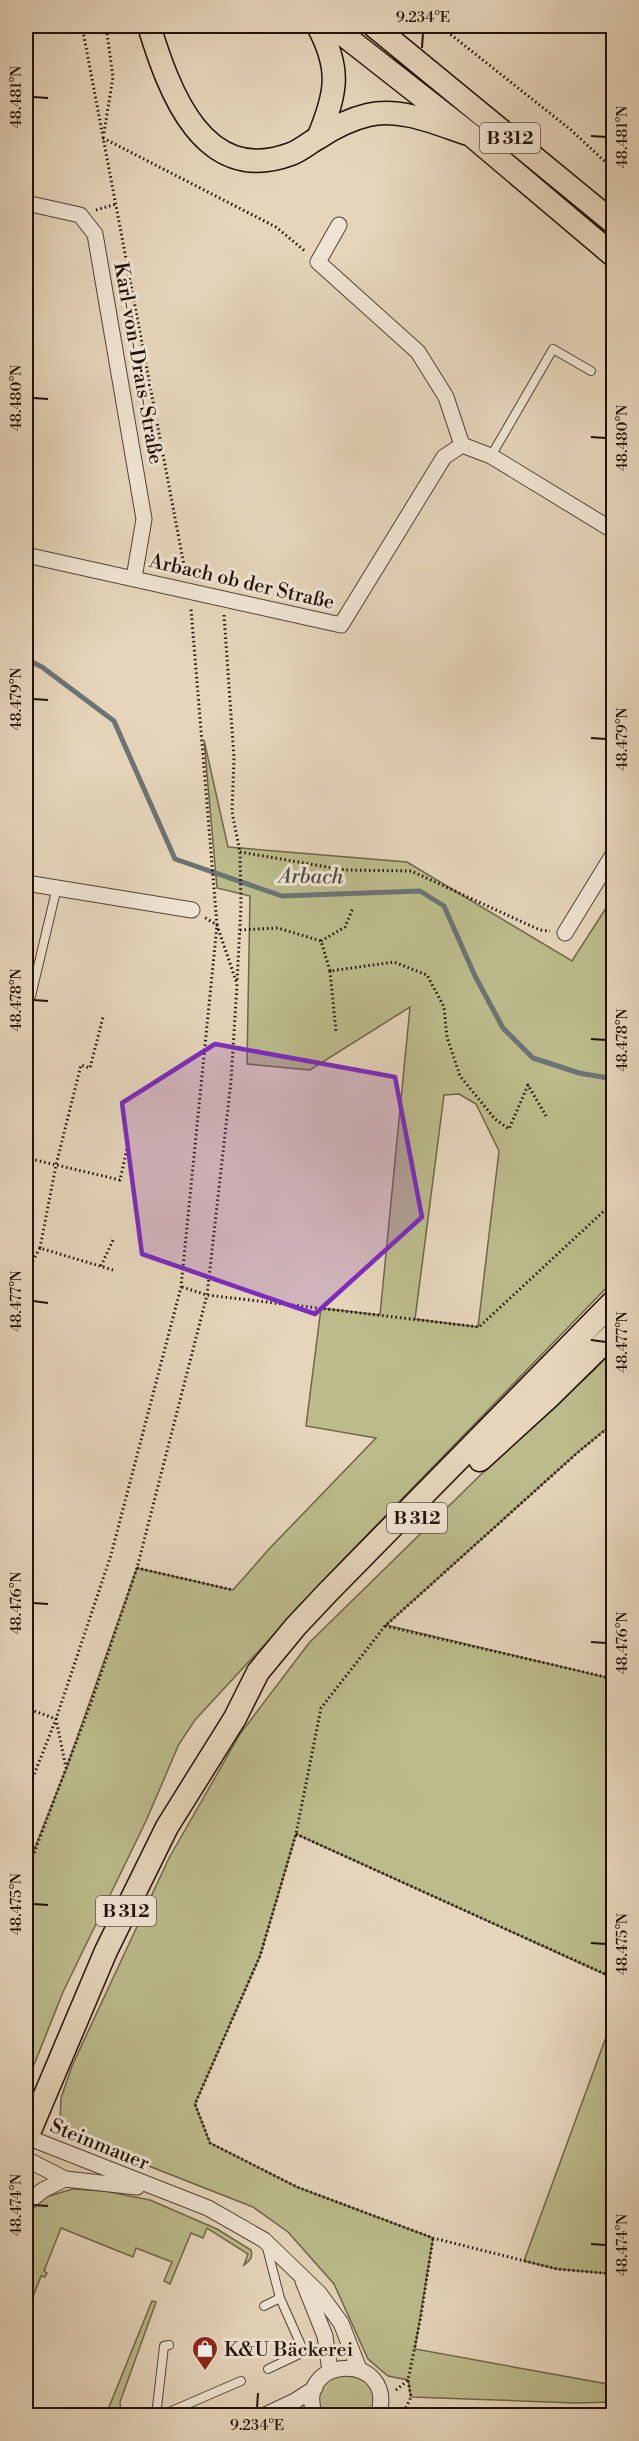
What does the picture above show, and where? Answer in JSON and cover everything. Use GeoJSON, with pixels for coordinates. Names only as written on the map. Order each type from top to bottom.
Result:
{"type":"FeatureCollection","features":[{"type":"Feature","properties":{"kind":"main road","name":"B 312"},"geometry":{"type":"LineString","coordinates":[[149,26],[182,110],[199,134],[218,150],[244,159],[268,161],[293,154],[342,125],[369,115],[392,114],[418,118],[471,135],[614,256]]}},
{"type":"Feature","properties":{"kind":"main road"},"geometry":{"type":"LineString","coordinates":[[318,26],[330,49],[334,90],[318,138]]}},
{"type":"Feature","properties":{"kind":"main road"},"geometry":{"type":"LineString","coordinates":[[332,26],[471,135]]}},
{"type":"Feature","properties":{"kind":"main road"},"geometry":{"type":"LineString","coordinates":[[374,26],[406,53]]}},
{"type":"Feature","properties":{"kind":"main road","name":"B 312"},"geometry":{"type":"LineString","coordinates":[[383,26],[406,53],[614,223]]}},
{"type":"Feature","properties":{"kind":"main road","name":"B 312"},"geometry":{"type":"LineString","coordinates":[[26,2139],[106,1951],[167,1827],[236,1718],[258,1672],[296,1626],[614,1301]]}},
{"type":"Feature","properties":{"kind":"main road","name":"B 312"},"geometry":{"type":"LineString","coordinates":[[236,1718],[318,1623],[427,1507],[549,1397],[614,1333]]}},
{"type":"Feature","properties":{"kind":"street","name":"Karl-von-Drais-Straße"},"geometry":{"type":"LineString","coordinates":[[26,203],[80,215],[95,234],[144,519],[134,578]]}},
{"type":"Feature","properties":{"kind":"street"},"geometry":{"type":"LineString","coordinates":[[339,225],[318,262],[418,352],[447,397],[462,445],[491,456],[612,527]]}},
{"type":"Feature","properties":{"kind":"street","name":"Arbach ob der Straße"},"geometry":{"type":"LineString","coordinates":[[26,555],[341,625],[444,457],[462,445]]}},
{"type":"Feature","properties":{"kind":"street"},"geometry":{"type":"LineString","coordinates":[[565,933],[614,853]]}},
{"type":"Feature","properties":{"kind":"street"},"geometry":{"type":"LineString","coordinates":[[26,883],[192,910]]}},
{"type":"Feature","properties":{"kind":"street","name":"Steinmauer"},"geometry":{"type":"LineString","coordinates":[[26,2139],[208,2208],[264,2240],[319,2293],[341,2323],[359,2369],[376,2383],[381,2404],[378,2415]]}},
{"type":"Feature","properties":{"kind":"street","name":"Steinmauer"},"geometry":{"type":"LineString","coordinates":[[26,2159],[65,2179],[158,2190]]}},
{"type":"Feature","properties":{"kind":"street"},"geometry":{"type":"LineString","coordinates":[[26,2204],[43,2190],[65,2179]]}},
{"type":"Feature","properties":{"kind":"street","name":"Steinmauer"},"geometry":{"type":"LineString","coordinates":[[297,2270],[325,2336],[330,2371]]}},
{"type":"Feature","properties":{"kind":"street"},"geometry":{"type":"LineString","coordinates":[[315,2415],[312,2398],[318,2381],[330,2371],[339,2368],[359,2369]]}},
{"type":"Feature","properties":{"kind":"street"},"geometry":{"type":"LineString","coordinates":[[264,2415],[295,2401],[315,2388]]}},
{"type":"Feature","properties":{"kind":"lane"},"geometry":{"type":"LineString","coordinates":[[491,456],[553,349],[591,371]]}},
{"type":"Feature","properties":{"kind":"lane"},"geometry":{"type":"LineString","coordinates":[[31,996],[57,887]]}},
{"type":"Feature","properties":{"kind":"lane"},"geometry":{"type":"LineString","coordinates":[[264,2240],[280,2298],[304,2352],[268,2369]]}},
{"type":"Feature","properties":{"kind":"lane"},"geometry":{"type":"LineString","coordinates":[[264,2306],[280,2298]]}},
{"type":"Feature","properties":{"kind":"lane"},"geometry":{"type":"LineString","coordinates":[[169,2345],[164,2346],[158,2415],[241,2381]]}},
{"type":"Feature","properties":{"kind":"path"},"geometry":{"type":"LineString","coordinates":[[26,1796],[56,1719],[111,1555],[181,1287],[217,925],[189,591],[82,26]]}},
{"type":"Feature","properties":{"kind":"path"},"geometry":{"type":"LineString","coordinates":[[103,138],[113,77],[106,26]]}},
{"type":"Feature","properties":{"kind":"path"},"geometry":{"type":"LineString","coordinates":[[440,26],[572,130],[614,170]]}},
{"type":"Feature","properties":{"kind":"path"},"geometry":{"type":"LineString","coordinates":[[103,138],[276,227],[318,262]]}},
{"type":"Feature","properties":{"kind":"path"},"geometry":{"type":"LineString","coordinates":[[26,1874],[91,1703],[137,1568],[207,1295],[231,1081],[241,906],[240,852],[232,812],[234,758],[223,599]]}},
{"type":"Feature","properties":{"kind":"path"},"geometry":{"type":"LineString","coordinates":[[240,852],[345,870],[411,871],[540,930],[565,933]]}},
{"type":"Feature","properties":{"kind":"path"},"geometry":{"type":"LineString","coordinates":[[240,930],[278,927],[321,941],[345,927],[353,908]]}},
{"type":"Feature","properties":{"kind":"path"},"geometry":{"type":"LineString","coordinates":[[217,925],[237,984]]}},
{"type":"Feature","properties":{"kind":"path"},"geometry":{"type":"LineString","coordinates":[[321,941],[330,970],[336,1031]]}},
{"type":"Feature","properties":{"kind":"path"},"geometry":{"type":"LineString","coordinates":[[330,970],[394,962],[427,975],[444,1007],[447,1037],[460,1076],[495,1119],[509,1129],[528,1085],[546,1116]]}},
{"type":"Feature","properties":{"kind":"path"},"geometry":{"type":"LineString","coordinates":[[26,1273],[40,1248],[56,1165],[81,1065],[90,1068],[103,1017]]}},
{"type":"Feature","properties":{"kind":"path"},"geometry":{"type":"LineString","coordinates":[[30,1159],[120,1180],[128,1144]]}},
{"type":"Feature","properties":{"kind":"path"},"geometry":{"type":"LineString","coordinates":[[181,1287],[207,1295],[479,1327],[605,1210],[614,1207]]}},
{"type":"Feature","properties":{"kind":"path"},"geometry":{"type":"LineString","coordinates":[[101,1266],[114,1238]]}},
{"type":"Feature","properties":{"kind":"path"},"geometry":{"type":"LineString","coordinates":[[40,1248],[113,1270]]}},
{"type":"Feature","properties":{"kind":"path"},"geometry":{"type":"LineString","coordinates":[[614,1423],[577,1453],[385,1626],[321,1708],[296,1834],[260,1956],[195,2104],[210,2143],[297,2187],[433,2238],[557,2269],[614,2274]]}},
{"type":"Feature","properties":{"kind":"path"},"geometry":{"type":"LineString","coordinates":[[137,1568],[233,1590]]}},
{"type":"Feature","properties":{"kind":"path"},"geometry":{"type":"LineString","coordinates":[[385,1626],[614,1679]]}},
{"type":"Feature","properties":{"kind":"path"},"geometry":{"type":"LineString","coordinates":[[26,1708],[56,1719]]}},
{"type":"Feature","properties":{"kind":"path"},"geometry":{"type":"LineString","coordinates":[[56,1719],[66,1769]]}},
{"type":"Feature","properties":{"kind":"path"},"geometry":{"type":"LineString","coordinates":[[296,1834],[614,1978]]}},
{"type":"Feature","properties":{"kind":"path"},"geometry":{"type":"LineString","coordinates":[[402,2415],[411,2397],[408,2380],[433,2238]]}},
{"type":"Feature","properties":{"kind":"highlighted area"},"geometry":{"type":"Polygon","coordinates":[[[215,1044],[395,1077],[422,1217],[315,1314],[142,1254],[122,1103],[215,1044]]]}},
{"type":"Feature","properties":{"kind":"shaded area"},"geometry":{"type":"Polygon","coordinates":[[[204,740],[228,847],[407,862],[572,961],[613,897],[613,1281],[337,1566],[195,1720],[179,1744],[146,1821],[63,1992],[26,2085],[26,1870],[66,1769],[137,1568],[233,1590],[269,1549],[376,1438],[306,1426],[321,1308],[380,1315],[410,1007],[310,1070],[247,1064],[250,896],[217,888],[204,740]],[[459,1094],[444,1095],[415,1319],[478,1327],[499,1151],[476,1104],[459,1094]]]}},
{"type":"Feature","properties":{"kind":"shaded area"},"geometry":{"type":"Polygon","coordinates":[[[613,1350],[613,1423],[386,1625],[613,1679],[613,1978],[296,1834],[260,1956],[195,2104],[210,2143],[297,2187],[433,2238],[415,2349],[613,2385],[613,2402],[575,2403],[411,2397],[408,2380],[388,2376],[368,2359],[334,2284],[288,2232],[253,2207],[75,2137],[60,2120],[61,2098],[72,2066],[169,1858],[240,1734],[309,1643],[510,1446],[613,1350]]]}},
{"type":"Feature","properties":{"kind":"shaded area"},"geometry":{"type":"Polygon","coordinates":[[[613,2018],[613,2274],[557,2269],[524,2261],[613,2018]]]}},
{"type":"Feature","properties":{"kind":"shaded area"},"geometry":{"type":"Polygon","coordinates":[[[73,2189],[104,2191],[150,2200],[217,2229],[251,2250],[251,2257],[244,2265],[248,2254],[207,2228],[203,2238],[191,2233],[170,2284],[164,2281],[172,2262],[136,2248],[133,2257],[61,2228],[44,2271],[47,2273],[45,2277],[41,2276],[26,2315],[26,2214],[42,2198],[73,2189]]]}},
{"type":"Feature","properties":{"kind":"shaded area"},"geometry":{"type":"Polygon","coordinates":[[[152,2301],[156,2302],[120,2402],[121,2415],[109,2415],[107,2412],[152,2301]]]}},
{"type":"Feature","properties":{"kind":"shaded area"},"geometry":{"type":"Polygon","coordinates":[[[331,2372],[374,2381],[377,2415],[316,2415],[317,2385],[331,2372]]]}},
{"type":"Feature","properties":{"kind":"waterway","name":"Arbach"},"geometry":{"type":"LineString","coordinates":[[26,659],[42,667],[114,721],[175,859],[282,896],[420,891],[444,906],[475,976],[503,1028],[533,1058],[579,1073],[614,1079]]}},
{"type":"Feature","properties":{"kind":"place","name":"K&U Bäckerei"},"geometry":{"type":"Point","coordinates":[205,2372]}}]}
